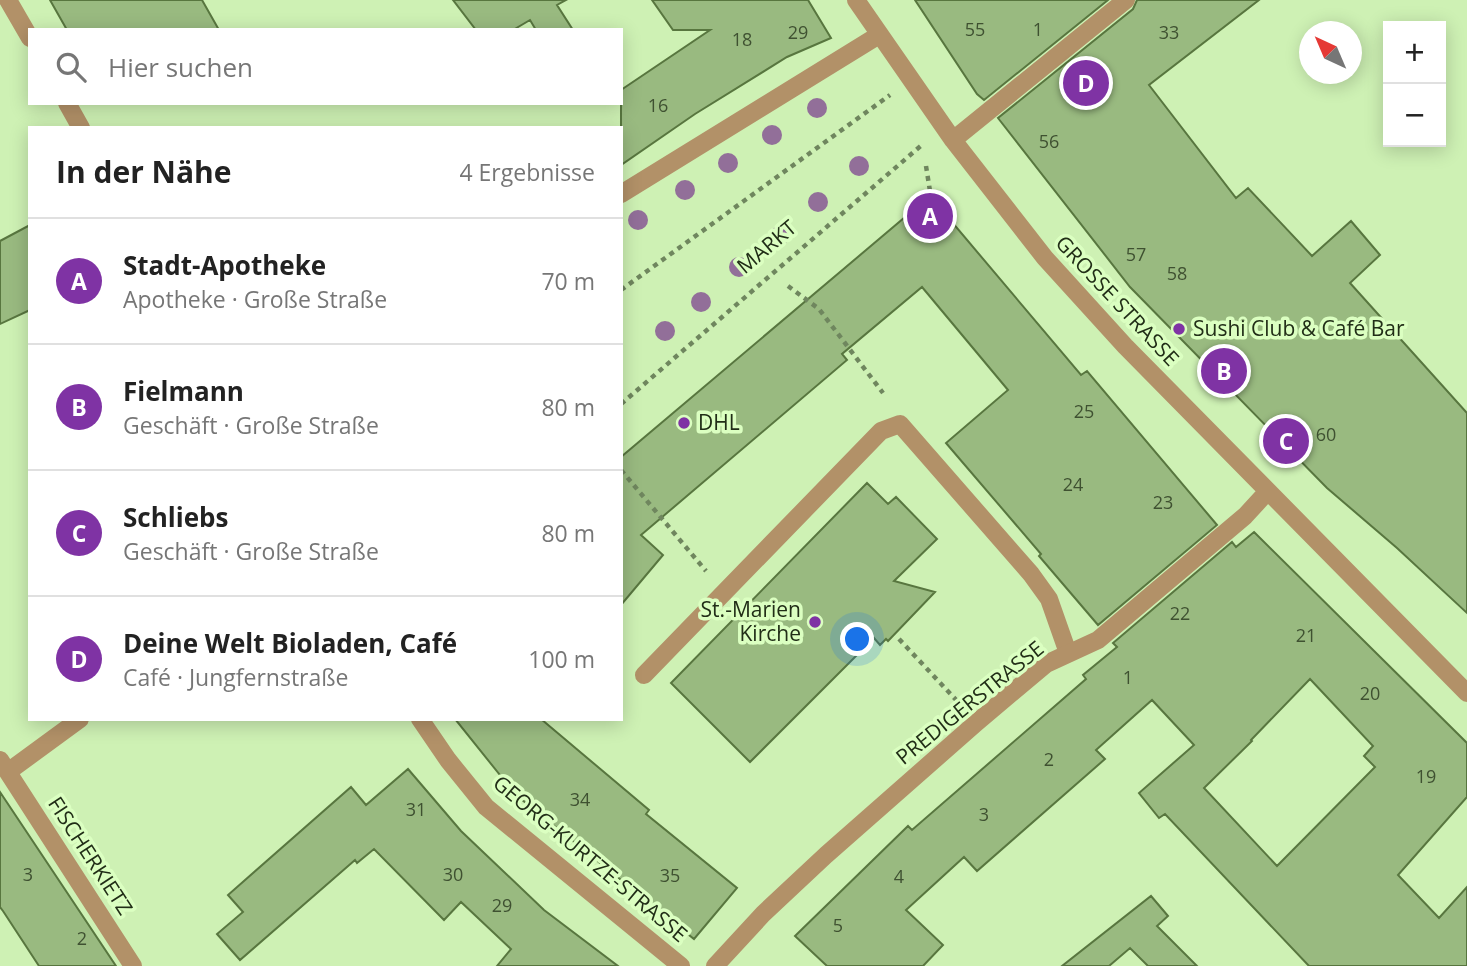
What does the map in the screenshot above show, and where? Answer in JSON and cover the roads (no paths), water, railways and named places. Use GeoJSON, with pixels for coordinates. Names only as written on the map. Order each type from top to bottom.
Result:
{"type":"FeatureCollection","features":[{"type":"Feature","properties":{"kind":"street"},"geometry":{"type":"LineString","coordinates":[[8,0],[28,35]]}},
{"type":"Feature","properties":{"kind":"street","name":"GROSSE STRASSE"},"geometry":{"type":"LineString","coordinates":[[856,0],[948,133],[1054,268],[1267,492],[1464,685]]}},
{"type":"Feature","properties":{"kind":"street"},"geometry":{"type":"LineString","coordinates":[[948,133],[1126,0]]}},
{"type":"Feature","properties":{"kind":"street"},"geometry":{"type":"LineString","coordinates":[[623,193],[879,35]]}},
{"type":"Feature","properties":{"kind":"street"},"geometry":{"type":"LineString","coordinates":[[68,105],[81,126]]}},
{"type":"Feature","properties":{"kind":"street"},"geometry":{"type":"LineString","coordinates":[[644,675],[881,431],[901,424],[1031,574],[1049,599],[1068,653]]}},
{"type":"Feature","properties":{"kind":"street","name":"PREDIGERSTRASSE"},"geometry":{"type":"LineString","coordinates":[[715,966],[763,914],[836,846],[1046,664],[1098,640],[1245,516],[1267,492]]}},
{"type":"Feature","properties":{"kind":"street","name":"FISCHERKIETZ"},"geometry":{"type":"LineString","coordinates":[[77,721],[4,766],[133,966]]}},
{"type":"Feature","properties":{"kind":"street","name":"GEORG-KURTZE-STRASSE"},"geometry":{"type":"LineString","coordinates":[[421,721],[448,760],[486,807],[681,966]]}},
{"type":"Feature","properties":{"kind":"place","name":"Deine Welt Bioladen, Café"},"geometry":{"type":"Point","coordinates":[1086,83]}},
{"type":"Feature","properties":{"kind":"place","name":"Stadt-Apotheke"},"geometry":{"type":"Point","coordinates":[930,216]}},
{"type":"Feature","properties":{"kind":"place","name":"Sushi Club & Café Bar"},"geometry":{"type":"Point","coordinates":[1179,329]}},
{"type":"Feature","properties":{"kind":"place","name":"Fielmann"},"geometry":{"type":"Point","coordinates":[1224,371]}},
{"type":"Feature","properties":{"kind":"place","name":"DHL"},"geometry":{"type":"Point","coordinates":[684,423]}},
{"type":"Feature","properties":{"kind":"place","name":"Schliebs"},"geometry":{"type":"Point","coordinates":[1286,441]}},
{"type":"Feature","properties":{"kind":"place","name":"St.-Marien Kirche"},"geometry":{"type":"Point","coordinates":[815,622]}}]}
